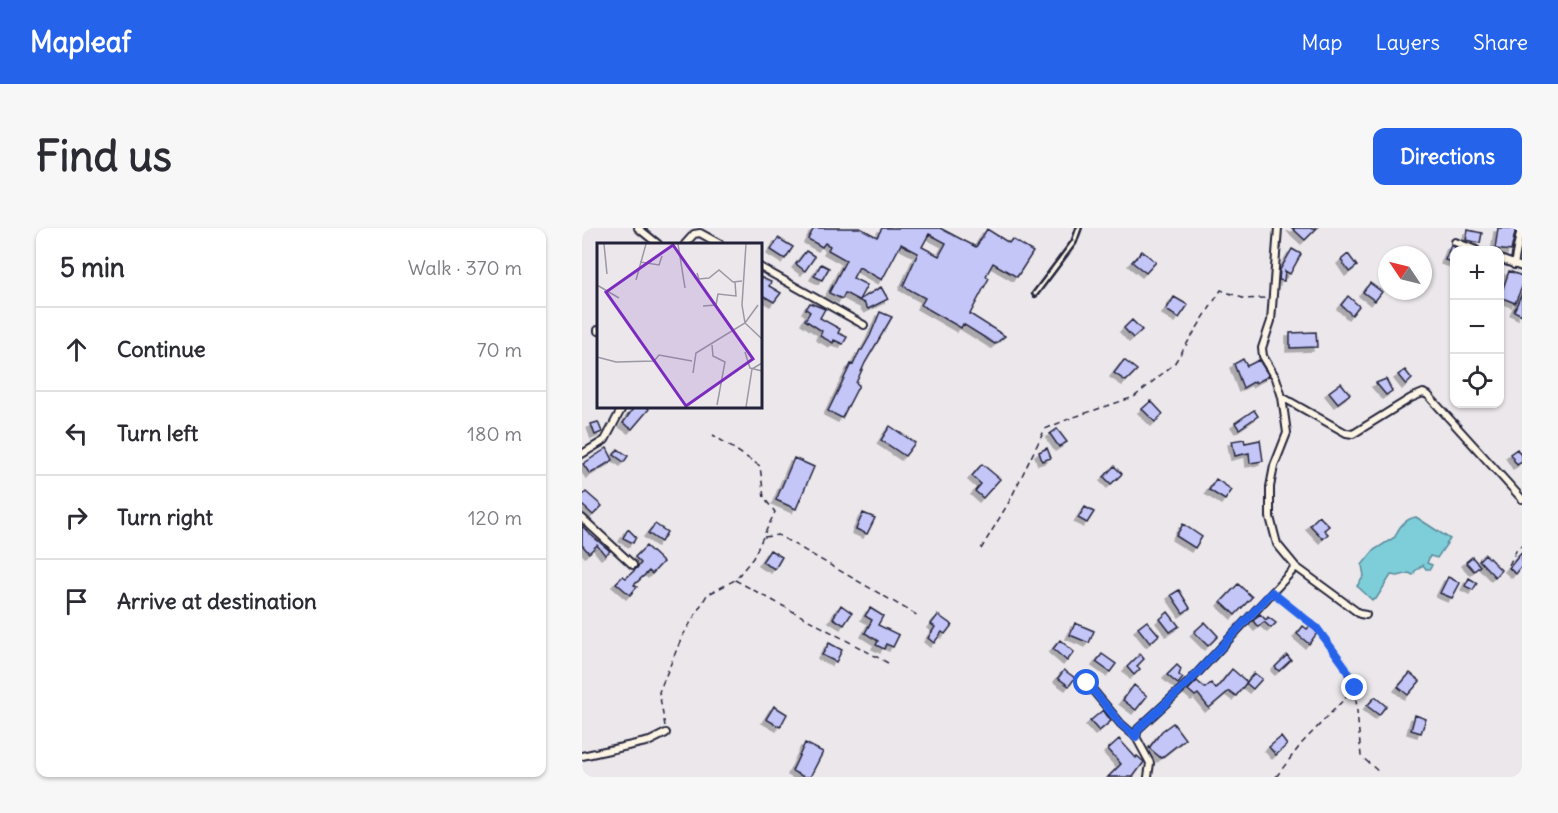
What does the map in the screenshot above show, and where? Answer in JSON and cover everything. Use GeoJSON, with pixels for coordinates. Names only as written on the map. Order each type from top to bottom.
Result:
{"type":"FeatureCollection","features":[{"type":"Feature","properties":{"kind":"street"},"geometry":{"type":"LineString","coordinates":[[638,228],[649,241]]}},
{"type":"Feature","properties":{"kind":"street"},"geometry":{"type":"LineString","coordinates":[[1278,228],[1271,321],[1262,348],[1263,356],[1276,378],[1282,397],[1287,433],[1274,466],[1270,487],[1270,517],[1277,544],[1296,567],[1360,614],[1366,615]]}},
{"type":"Feature","properties":{"kind":"street"},"geometry":{"type":"LineString","coordinates":[[1514,265],[1521,228]]}},
{"type":"Feature","properties":{"kind":"street"},"geometry":{"type":"LineString","coordinates":[[687,243],[694,234],[700,233],[718,243]]}},
{"type":"Feature","properties":{"kind":"street"},"geometry":{"type":"LineString","coordinates":[[1455,242],[1466,246]]}},
{"type":"Feature","properties":{"kind":"street"},"geometry":{"type":"LineString","coordinates":[[1504,261],[1522,267]]}},
{"type":"Feature","properties":{"kind":"street"},"geometry":{"type":"LineString","coordinates":[[762,268],[864,326]]}},
{"type":"Feature","properties":{"kind":"street"},"geometry":{"type":"LineString","coordinates":[[1282,397],[1346,434],[1353,434],[1411,398],[1423,393],[1428,395],[1522,499]]}},
{"type":"Feature","properties":{"kind":"street"},"geometry":{"type":"LineString","coordinates":[[582,454],[605,441],[622,408]]}},
{"type":"Feature","properties":{"kind":"street"},"geometry":{"type":"LineString","coordinates":[[582,518],[633,565]]}},
{"type":"Feature","properties":{"kind":"street"},"geometry":{"type":"LineString","coordinates":[[1136,737],[1138,729],[1190,681],[1296,567]]}},
{"type":"Feature","properties":{"kind":"street"},"geometry":{"type":"LineString","coordinates":[[1087,683],[1121,724],[1136,737],[1150,762],[1148,777]]}},
{"type":"Feature","properties":{"kind":"street"},"geometry":{"type":"LineString","coordinates":[[582,756],[650,741],[666,733]]}},
{"type":"Feature","properties":{"kind":"lane"},"geometry":{"type":"LineString","coordinates":[[1035,294],[1074,242],[1079,228]]}},
{"type":"Feature","properties":{"kind":"path"},"geometry":{"type":"LineString","coordinates":[[981,549],[1009,502],[1045,429],[1134,397],[1174,364],[1221,290],[1245,299],[1272,298]]}},
{"type":"Feature","properties":{"kind":"path"},"geometry":{"type":"LineString","coordinates":[[666,733],[659,692],[682,637],[707,595],[735,580],[753,558],[775,512],[764,498],[760,466],[713,435]]}},
{"type":"Feature","properties":{"kind":"path"},"geometry":{"type":"LineString","coordinates":[[763,537],[778,535],[920,617]]}},
{"type":"Feature","properties":{"kind":"path"},"geometry":{"type":"LineString","coordinates":[[1509,565],[1517,549],[1522,545]]}},
{"type":"Feature","properties":{"kind":"path"},"geometry":{"type":"LineString","coordinates":[[735,580],[888,663]]}},
{"type":"Feature","properties":{"kind":"path"},"geometry":{"type":"LineString","coordinates":[[1272,592],[1317,628],[1344,665],[1355,688],[1361,756],[1379,772]]}},
{"type":"Feature","properties":{"kind":"path"},"geometry":{"type":"LineString","coordinates":[[1276,777],[1302,743],[1355,688]]}},
{"type":"Feature","properties":{"kind":"water"},"geometry":{"type":"Polygon","coordinates":[[[1416,517],[1450,539],[1437,558],[1430,556],[1427,563],[1432,565],[1430,569],[1426,569],[1423,565],[1413,575],[1409,573],[1391,575],[1376,599],[1372,600],[1357,586],[1364,576],[1362,565],[1374,550],[1395,537],[1403,524],[1416,517]]]}},
{"type":"Feature","properties":{"kind":"building"},"geometry":{"type":"Polygon","coordinates":[[[814,228],[860,228],[877,237],[882,228],[940,228],[976,247],[987,229],[1009,243],[1012,239],[1033,252],[1017,277],[993,263],[986,276],[989,278],[970,314],[1005,336],[995,344],[963,324],[961,328],[921,305],[925,298],[903,286],[918,253],[901,244],[882,280],[859,267],[853,278],[867,285],[859,300],[881,287],[888,299],[868,309],[864,303],[845,293],[842,299],[829,293],[846,260],[828,250],[830,246],[825,243],[822,247],[808,239],[814,228]],[[929,234],[922,247],[939,256],[946,243],[929,234]]]}},
{"type":"Feature","properties":{"kind":"building"},"geometry":{"type":"Polygon","coordinates":[[[1292,228],[1317,228],[1305,240],[1292,228]]]}},
{"type":"Feature","properties":{"kind":"building"},"geometry":{"type":"Polygon","coordinates":[[[1498,228],[1516,228],[1511,251],[1504,250],[1504,246],[1495,246],[1498,228]]]}},
{"type":"Feature","properties":{"kind":"building"},"geometry":{"type":"Polygon","coordinates":[[[1468,230],[1482,233],[1480,243],[1466,240],[1468,230]]]}},
{"type":"Feature","properties":{"kind":"building"},"geometry":{"type":"Polygon","coordinates":[[[778,238],[793,247],[785,259],[771,250],[778,238]]]}},
{"type":"Feature","properties":{"kind":"building"},"geometry":{"type":"Polygon","coordinates":[[[1450,248],[1450,262],[1445,260],[1450,248]]]}},
{"type":"Feature","properties":{"kind":"building"},"geometry":{"type":"Polygon","coordinates":[[[1292,249],[1301,254],[1290,274],[1285,271],[1284,281],[1279,280],[1280,270],[1292,249]]]}},
{"type":"Feature","properties":{"kind":"building"},"geometry":{"type":"Polygon","coordinates":[[[806,251],[814,258],[805,271],[796,264],[806,251]]]}},
{"type":"Feature","properties":{"kind":"building"},"geometry":{"type":"Polygon","coordinates":[[[1142,251],[1156,262],[1146,273],[1132,262],[1142,251]]]}},
{"type":"Feature","properties":{"kind":"building"},"geometry":{"type":"Polygon","coordinates":[[[1348,254],[1357,266],[1349,272],[1341,260],[1348,254]]]}},
{"type":"Feature","properties":{"kind":"building"},"geometry":{"type":"Polygon","coordinates":[[[821,264],[829,268],[822,280],[814,276],[821,264]]]}},
{"type":"Feature","properties":{"kind":"building"},"geometry":{"type":"Polygon","coordinates":[[[1509,271],[1522,276],[1522,287],[1515,303],[1504,299],[1504,285],[1509,271]]]}},
{"type":"Feature","properties":{"kind":"building"},"geometry":{"type":"Polygon","coordinates":[[[762,278],[771,282],[769,286],[781,293],[774,302],[762,295],[762,278]]]}},
{"type":"Feature","properties":{"kind":"building"},"geometry":{"type":"Polygon","coordinates":[[[1370,283],[1378,289],[1378,297],[1375,301],[1363,292],[1370,283]]]}},
{"type":"Feature","properties":{"kind":"building"},"geometry":{"type":"Polygon","coordinates":[[[1522,293],[1522,315],[1514,311],[1522,293]]]}},
{"type":"Feature","properties":{"kind":"building"},"geometry":{"type":"Polygon","coordinates":[[[1348,296],[1359,306],[1352,315],[1341,305],[1348,296]]]}},
{"type":"Feature","properties":{"kind":"building"},"geometry":{"type":"Polygon","coordinates":[[[1174,297],[1188,305],[1179,318],[1166,310],[1174,297]]]}},
{"type":"Feature","properties":{"kind":"building"},"geometry":{"type":"Polygon","coordinates":[[[810,303],[825,309],[820,318],[840,329],[838,333],[847,337],[843,344],[834,340],[833,343],[820,336],[822,331],[805,320],[810,312],[806,309],[810,303]]]}},
{"type":"Feature","properties":{"kind":"building"},"geometry":{"type":"Polygon","coordinates":[[[880,312],[892,317],[865,363],[856,383],[859,385],[842,418],[828,411],[851,364],[853,365],[870,336],[880,312]]]}},
{"type":"Feature","properties":{"kind":"building"},"geometry":{"type":"Polygon","coordinates":[[[1132,320],[1142,330],[1133,338],[1124,328],[1132,320]]]}},
{"type":"Feature","properties":{"kind":"building"},"geometry":{"type":"Polygon","coordinates":[[[1316,332],[1317,347],[1290,348],[1290,333],[1316,332]]]}},
{"type":"Feature","properties":{"kind":"building"},"geometry":{"type":"Polygon","coordinates":[[[1243,359],[1247,366],[1259,360],[1269,376],[1243,388],[1234,364],[1243,359]]]}},
{"type":"Feature","properties":{"kind":"building"},"geometry":{"type":"Polygon","coordinates":[[[1124,360],[1137,370],[1126,381],[1114,373],[1124,360]]]}},
{"type":"Feature","properties":{"kind":"building"},"geometry":{"type":"Polygon","coordinates":[[[1405,370],[1412,379],[1406,385],[1398,375],[1405,370]]]}},
{"type":"Feature","properties":{"kind":"building"},"geometry":{"type":"Polygon","coordinates":[[[1386,379],[1392,391],[1386,395],[1376,383],[1386,379]]]}},
{"type":"Feature","properties":{"kind":"building"},"geometry":{"type":"Polygon","coordinates":[[[1341,383],[1350,394],[1338,403],[1329,392],[1341,383]]]}},
{"type":"Feature","properties":{"kind":"building"},"geometry":{"type":"Polygon","coordinates":[[[1151,401],[1163,414],[1155,422],[1142,409],[1151,401]]]}},
{"type":"Feature","properties":{"kind":"building"},"geometry":{"type":"Polygon","coordinates":[[[634,408],[649,409],[632,429],[623,423],[634,408]]]}},
{"type":"Feature","properties":{"kind":"building"},"geometry":{"type":"Polygon","coordinates":[[[1254,410],[1258,416],[1239,429],[1235,423],[1254,410]]]}},
{"type":"Feature","properties":{"kind":"building"},"geometry":{"type":"Polygon","coordinates":[[[598,422],[602,432],[595,435],[591,424],[598,422]]]}},
{"type":"Feature","properties":{"kind":"building"},"geometry":{"type":"Polygon","coordinates":[[[890,426],[915,443],[905,456],[881,440],[890,426]]]}},
{"type":"Feature","properties":{"kind":"building"},"geometry":{"type":"Polygon","coordinates":[[[1057,429],[1067,442],[1059,447],[1050,434],[1057,429]]]}},
{"type":"Feature","properties":{"kind":"building"},"geometry":{"type":"Polygon","coordinates":[[[1244,439],[1245,443],[1260,440],[1263,461],[1250,463],[1249,453],[1235,456],[1232,441],[1244,439]]]}},
{"type":"Feature","properties":{"kind":"building"},"geometry":{"type":"Polygon","coordinates":[[[607,448],[613,460],[590,474],[583,464],[607,448]]]}},
{"type":"Feature","properties":{"kind":"building"},"geometry":{"type":"Polygon","coordinates":[[[1047,448],[1051,458],[1042,461],[1039,452],[1047,448]]]}},
{"type":"Feature","properties":{"kind":"building"},"geometry":{"type":"Polygon","coordinates":[[[618,449],[628,456],[624,462],[614,455],[618,449]]]}},
{"type":"Feature","properties":{"kind":"building"},"geometry":{"type":"Polygon","coordinates":[[[1517,449],[1522,462],[1517,465],[1510,454],[1517,449]]]}},
{"type":"Feature","properties":{"kind":"building"},"geometry":{"type":"Polygon","coordinates":[[[794,458],[814,467],[796,509],[776,500],[794,458]]]}},
{"type":"Feature","properties":{"kind":"building"},"geometry":{"type":"Polygon","coordinates":[[[982,464],[1000,479],[983,498],[975,491],[981,484],[972,476],[982,464]]]}},
{"type":"Feature","properties":{"kind":"building"},"geometry":{"type":"Polygon","coordinates":[[[1114,466],[1122,474],[1111,484],[1104,477],[1114,466]]]}},
{"type":"Feature","properties":{"kind":"building"},"geometry":{"type":"Polygon","coordinates":[[[1216,479],[1232,490],[1225,500],[1209,490],[1216,479]]]}},
{"type":"Feature","properties":{"kind":"building"},"geometry":{"type":"Polygon","coordinates":[[[586,492],[602,506],[593,515],[582,505],[582,496],[586,492]]]}},
{"type":"Feature","properties":{"kind":"building"},"geometry":{"type":"Polygon","coordinates":[[[1085,507],[1094,512],[1087,523],[1078,518],[1085,507]]]}},
{"type":"Feature","properties":{"kind":"building"},"geometry":{"type":"Polygon","coordinates":[[[863,513],[875,518],[867,534],[856,529],[863,513]]]}},
{"type":"Feature","properties":{"kind":"building"},"geometry":{"type":"Polygon","coordinates":[[[1319,516],[1329,526],[1324,530],[1328,534],[1323,539],[1310,525],[1319,516]]]}},
{"type":"Feature","properties":{"kind":"building"},"geometry":{"type":"Polygon","coordinates":[[[655,524],[667,532],[661,542],[648,533],[655,524]]]}},
{"type":"Feature","properties":{"kind":"building"},"geometry":{"type":"Polygon","coordinates":[[[1183,524],[1202,537],[1195,548],[1176,536],[1183,524]]]}},
{"type":"Feature","properties":{"kind":"building"},"geometry":{"type":"Polygon","coordinates":[[[582,526],[610,551],[605,555],[597,545],[589,553],[582,545],[582,526]]]}},
{"type":"Feature","properties":{"kind":"building"},"geometry":{"type":"Polygon","coordinates":[[[628,529],[636,537],[633,543],[623,538],[628,529]]]}},
{"type":"Feature","properties":{"kind":"building"},"geometry":{"type":"Polygon","coordinates":[[[646,546],[663,562],[652,574],[649,571],[634,585],[637,587],[630,595],[616,583],[637,568],[641,563],[635,557],[646,546]]]}},
{"type":"Feature","properties":{"kind":"building"},"geometry":{"type":"Polygon","coordinates":[[[770,550],[782,557],[775,569],[762,562],[770,550]]]}},
{"type":"Feature","properties":{"kind":"building"},"geometry":{"type":"Polygon","coordinates":[[[1522,552],[1522,566],[1516,574],[1509,568],[1522,552]]]}},
{"type":"Feature","properties":{"kind":"building"},"geometry":{"type":"Polygon","coordinates":[[[1485,554],[1501,570],[1495,577],[1479,560],[1485,554]]]}},
{"type":"Feature","properties":{"kind":"building"},"geometry":{"type":"Polygon","coordinates":[[[1472,557],[1480,566],[1474,571],[1466,562],[1472,557]]]}},
{"type":"Feature","properties":{"kind":"building"},"geometry":{"type":"Polygon","coordinates":[[[1448,577],[1460,583],[1452,598],[1440,593],[1448,577]]]}},
{"type":"Feature","properties":{"kind":"building"},"geometry":{"type":"Polygon","coordinates":[[[1469,578],[1477,583],[1473,590],[1465,586],[1469,578]]]}},
{"type":"Feature","properties":{"kind":"building"},"geometry":{"type":"Polygon","coordinates":[[[1238,584],[1252,597],[1235,615],[1221,602],[1238,584]]]}},
{"type":"Feature","properties":{"kind":"building"},"geometry":{"type":"Polygon","coordinates":[[[1179,590],[1190,608],[1183,613],[1171,595],[1179,590]]]}},
{"type":"Feature","properties":{"kind":"building"},"geometry":{"type":"Polygon","coordinates":[[[841,605],[852,613],[844,625],[833,618],[841,605]]]}},
{"type":"Feature","properties":{"kind":"building"},"geometry":{"type":"Polygon","coordinates":[[[870,608],[883,616],[878,625],[899,635],[893,647],[886,644],[884,649],[876,645],[878,641],[865,633],[872,620],[865,616],[870,608]]]}},
{"type":"Feature","properties":{"kind":"building"},"geometry":{"type":"Polygon","coordinates":[[[1168,612],[1179,626],[1170,632],[1160,619],[1168,612]]]}},
{"type":"Feature","properties":{"kind":"building"},"geometry":{"type":"Polygon","coordinates":[[[1260,614],[1266,620],[1268,617],[1276,623],[1271,628],[1264,622],[1258,627],[1253,621],[1260,614]]]}},
{"type":"Feature","properties":{"kind":"building"},"geometry":{"type":"Polygon","coordinates":[[[938,615],[952,625],[945,634],[942,632],[934,643],[928,638],[935,627],[931,624],[938,615]]]}},
{"type":"Feature","properties":{"kind":"building"},"geometry":{"type":"Polygon","coordinates":[[[1147,621],[1159,635],[1150,643],[1138,628],[1147,621]]]}},
{"type":"Feature","properties":{"kind":"building"},"geometry":{"type":"Polygon","coordinates":[[[1205,622],[1218,636],[1208,646],[1194,632],[1205,622]]]}},
{"type":"Feature","properties":{"kind":"building"},"geometry":{"type":"Polygon","coordinates":[[[1075,623],[1094,631],[1089,643],[1070,635],[1075,623]]]}},
{"type":"Feature","properties":{"kind":"building"},"geometry":{"type":"Polygon","coordinates":[[[1303,626],[1307,629],[1310,626],[1318,632],[1309,644],[1297,634],[1303,626]]]}},
{"type":"Feature","properties":{"kind":"building"},"geometry":{"type":"Polygon","coordinates":[[[1060,640],[1074,652],[1067,661],[1053,649],[1060,640]]]}},
{"type":"Feature","properties":{"kind":"building"},"geometry":{"type":"Polygon","coordinates":[[[829,643],[842,650],[836,662],[822,655],[829,643]]]}},
{"type":"Feature","properties":{"kind":"building"},"geometry":{"type":"Polygon","coordinates":[[[1102,654],[1116,664],[1110,672],[1096,662],[1102,654]]]}},
{"type":"Feature","properties":{"kind":"building"},"geometry":{"type":"Polygon","coordinates":[[[1140,654],[1144,659],[1137,666],[1140,669],[1134,675],[1127,667],[1140,654]]]}},
{"type":"Feature","properties":{"kind":"building"},"geometry":{"type":"Polygon","coordinates":[[[1287,655],[1291,660],[1279,671],[1275,667],[1287,655]]]}},
{"type":"Feature","properties":{"kind":"building"},"geometry":{"type":"Polygon","coordinates":[[[1177,665],[1181,669],[1179,675],[1183,678],[1178,684],[1167,675],[1177,665]]]}},
{"type":"Feature","properties":{"kind":"building"},"geometry":{"type":"Polygon","coordinates":[[[1232,669],[1247,682],[1236,696],[1229,691],[1209,708],[1198,694],[1195,696],[1188,690],[1197,681],[1205,688],[1211,683],[1216,689],[1232,669]]]}},
{"type":"Feature","properties":{"kind":"building"},"geometry":{"type":"Polygon","coordinates":[[[1064,670],[1075,678],[1069,686],[1058,678],[1064,670]]]}},
{"type":"Feature","properties":{"kind":"building"},"geometry":{"type":"Polygon","coordinates":[[[1254,673],[1262,679],[1253,689],[1246,683],[1254,673]]]}},
{"type":"Feature","properties":{"kind":"building"},"geometry":{"type":"Polygon","coordinates":[[[1410,673],[1420,681],[1408,695],[1398,687],[1410,673]]]}},
{"type":"Feature","properties":{"kind":"building"},"geometry":{"type":"Polygon","coordinates":[[[1134,685],[1147,696],[1136,710],[1123,700],[1134,685]]]}},
{"type":"Feature","properties":{"kind":"building"},"geometry":{"type":"Polygon","coordinates":[[[1375,697],[1386,706],[1379,715],[1367,706],[1375,697]]]}},
{"type":"Feature","properties":{"kind":"building"},"geometry":{"type":"Polygon","coordinates":[[[774,706],[787,714],[780,727],[766,719],[774,706]]]}},
{"type":"Feature","properties":{"kind":"building"},"geometry":{"type":"Polygon","coordinates":[[[1103,710],[1111,721],[1099,731],[1090,721],[1103,710]]]}},
{"type":"Feature","properties":{"kind":"building"},"geometry":{"type":"Polygon","coordinates":[[[1415,715],[1426,719],[1421,733],[1411,730],[1415,715]]]}},
{"type":"Feature","properties":{"kind":"building"},"geometry":{"type":"Polygon","coordinates":[[[1173,723],[1185,739],[1161,758],[1149,748],[1162,731],[1173,723]]]}},
{"type":"Feature","properties":{"kind":"building"},"geometry":{"type":"Polygon","coordinates":[[[1281,737],[1287,745],[1276,755],[1269,747],[1281,737]]]}},
{"type":"Feature","properties":{"kind":"building"},"geometry":{"type":"Polygon","coordinates":[[[1119,739],[1136,758],[1137,756],[1144,762],[1133,777],[1108,777],[1121,764],[1108,749],[1119,739]]]}},
{"type":"Feature","properties":{"kind":"building"},"geometry":{"type":"Polygon","coordinates":[[[805,743],[823,752],[810,777],[804,777],[792,771],[805,743]]]}},
{"type":"Feature","properties":{"kind":"route"},"geometry":{"type":"LineString","coordinates":[[1087,683],[1121,724],[1136,737],[1138,729],[1190,681],[1272,592],[1317,628],[1344,665],[1355,688]]}}]}
